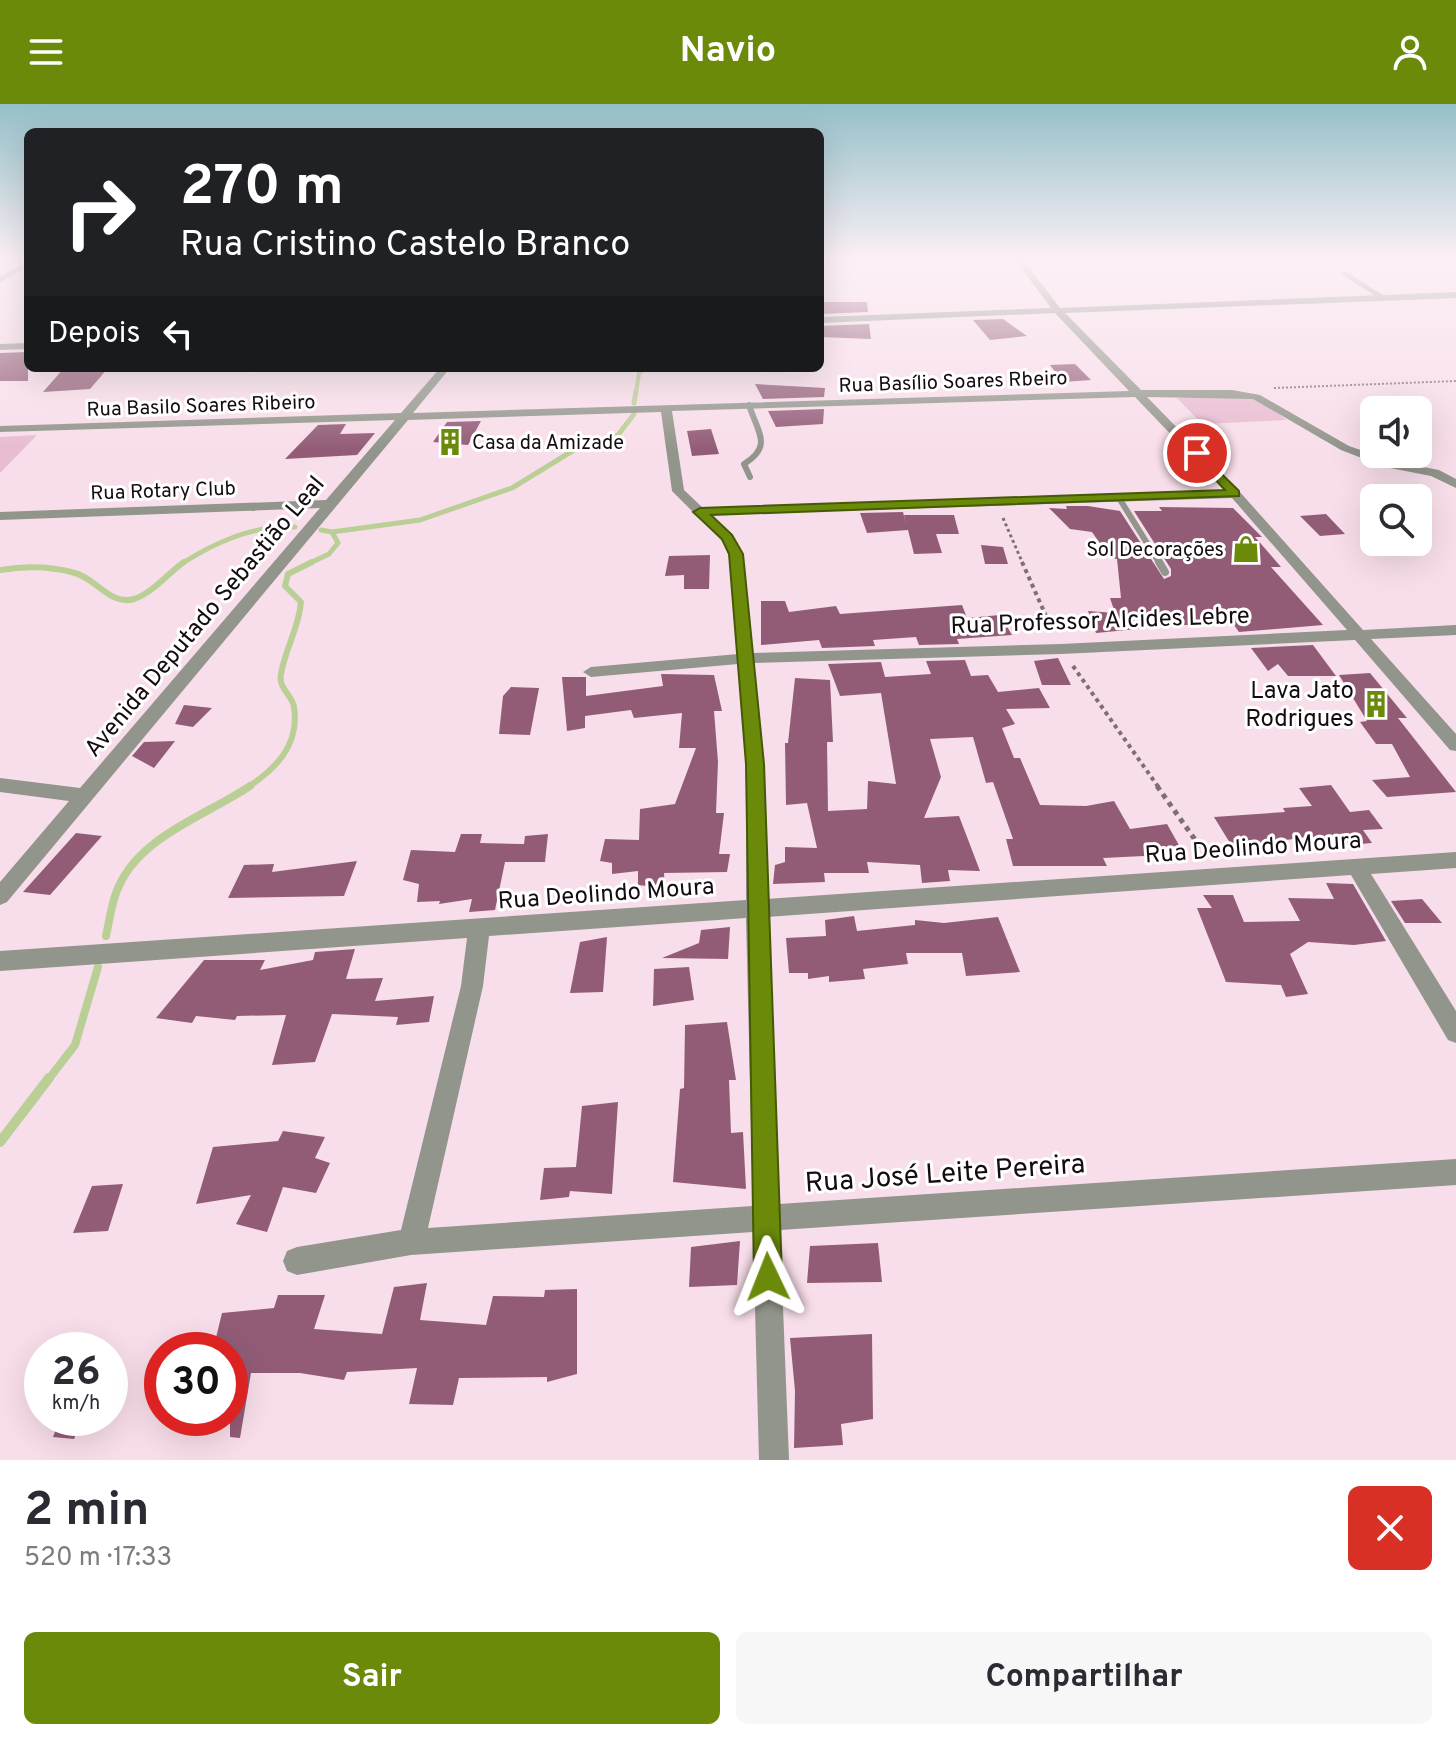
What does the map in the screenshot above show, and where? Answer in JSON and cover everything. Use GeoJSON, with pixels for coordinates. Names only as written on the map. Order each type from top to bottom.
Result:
{"type":"FeatureCollection","features":[{"type":"Feature","properties":{"kind":"street"},"geometry":{"type":"LineString","coordinates":[[1070,323],[1235,494],[1362,634],[1456,745]]}},
{"type":"Feature","properties":{"kind":"street"},"geometry":{"type":"LineString","coordinates":[[0,347],[24,346]]}},
{"type":"Feature","properties":{"kind":"street","name":"Avenida Deputado Sebastião Leal"},"geometry":{"type":"LineString","coordinates":[[0,896],[442,372]]}},
{"type":"Feature","properties":{"kind":"street","name":"Rua Basílio Soares Rbeiro"},"geometry":{"type":"LineString","coordinates":[[403,417],[1140,393],[1256,397],[1345,448],[1389,464],[1435,473],[1456,484]]}},
{"type":"Feature","properties":{"kind":"street"},"geometry":{"type":"LineString","coordinates":[[666,408],[678,491],[727,538],[736,554],[755,764],[756,907],[774,1460]]}},
{"type":"Feature","properties":{"kind":"street","name":"Rua Basilo Soares Ribeiro"},"geometry":{"type":"LineString","coordinates":[[0,429],[403,417]]}},
{"type":"Feature","properties":{"kind":"street"},"geometry":{"type":"LineString","coordinates":[[700,512],[1235,494]]}},
{"type":"Feature","properties":{"kind":"street","name":"Rua Rotary Club"},"geometry":{"type":"LineString","coordinates":[[0,516],[328,504]]}},
{"type":"Feature","properties":{"kind":"street","name":"Rua Professor Alcides Lebre"},"geometry":{"type":"LineString","coordinates":[[591,672],[746,658],[1061,649],[1456,630]]}},
{"type":"Feature","properties":{"kind":"street"},"geometry":{"type":"LineString","coordinates":[[0,785],[85,796]]}},
{"type":"Feature","properties":{"kind":"street","name":"Rua Deolindo Moura"},"geometry":{"type":"LineString","coordinates":[[0,961],[1456,860]]}},
{"type":"Feature","properties":{"kind":"street"},"geometry":{"type":"LineString","coordinates":[[1355,865],[1456,1032]]}},
{"type":"Feature","properties":{"kind":"street"},"geometry":{"type":"LineString","coordinates":[[411,1242],[472,986],[479,929]]}},
{"type":"Feature","properties":{"kind":"street","name":"Rua José Leite Pereira"},"geometry":{"type":"LineString","coordinates":[[297,1261],[411,1242],[1456,1172]]}},
{"type":"Feature","properties":{"kind":"lane"},"geometry":{"type":"LineString","coordinates":[[749,405],[763,446],[760,454],[744,464],[750,477]]}},
{"type":"Feature","properties":{"kind":"lane"},"geometry":{"type":"LineString","coordinates":[[1119,498],[1165,572]]}},
{"type":"Feature","properties":{"kind":"path"},"geometry":{"type":"LineString","coordinates":[[1269,388],[1456,381]]}},
{"type":"Feature","properties":{"kind":"path"},"geometry":{"type":"LineString","coordinates":[[996,502],[1061,649],[1221,876]]}},
{"type":"Feature","properties":{"kind":"shaded area"},"geometry":{"type":"Polygon","coordinates":[[[1257,395],[1286,420],[1202,424],[1177,398],[1257,395]]]}},
{"type":"Feature","properties":{"kind":"shaded area"},"geometry":{"type":"Polygon","coordinates":[[[37,435],[0,473],[0,437],[37,435]]]}},
{"type":"Feature","properties":{"kind":"building"},"geometry":{"type":"Polygon","coordinates":[[[976,323],[1009,323],[1027,336],[990,340],[976,323]]]}},
{"type":"Feature","properties":{"kind":"building"},"geometry":{"type":"Polygon","coordinates":[[[869,324],[871,339],[824,337],[824,326],[869,324]]]}},
{"type":"Feature","properties":{"kind":"building"},"geometry":{"type":"Polygon","coordinates":[[[24,352],[24,372],[28,372],[28,381],[0,381],[0,353],[24,352]]]}},
{"type":"Feature","properties":{"kind":"building"},"geometry":{"type":"Polygon","coordinates":[[[1075,364],[1091,380],[1063,382],[1050,365],[1075,364]]]}},
{"type":"Feature","properties":{"kind":"building"},"geometry":{"type":"Polygon","coordinates":[[[60,372],[105,372],[90,389],[43,392],[60,372]]]}},
{"type":"Feature","properties":{"kind":"building"},"geometry":{"type":"Polygon","coordinates":[[[755,384],[825,388],[824,397],[763,399],[755,384]]]}},
{"type":"Feature","properties":{"kind":"building"},"geometry":{"type":"Polygon","coordinates":[[[824,409],[823,424],[776,427],[768,411],[824,409]]]}},
{"type":"Feature","properties":{"kind":"building"},"geometry":{"type":"Polygon","coordinates":[[[481,421],[468,445],[433,442],[447,422],[481,421]]]}},
{"type":"Feature","properties":{"kind":"building"},"geometry":{"type":"Polygon","coordinates":[[[346,424],[340,434],[375,433],[357,455],[285,459],[318,425],[346,424]]]}},
{"type":"Feature","properties":{"kind":"building"},"geometry":{"type":"Polygon","coordinates":[[[711,429],[719,454],[692,456],[687,431],[711,429]]]}},
{"type":"Feature","properties":{"kind":"building"},"geometry":{"type":"Polygon","coordinates":[[[1066,506],[1120,511],[1164,579],[1171,576],[1171,569],[1134,511],[1162,511],[1159,507],[1233,508],[1262,537],[1255,537],[1281,567],[1271,567],[1323,625],[1239,632],[1234,625],[1178,625],[1096,633],[1088,611],[1115,613],[1110,598],[1121,598],[1117,559],[1110,558],[1092,532],[1070,529],[1049,508],[1067,509],[1066,506]]]}},
{"type":"Feature","properties":{"kind":"building"},"geometry":{"type":"Polygon","coordinates":[[[903,512],[906,524],[904,515],[954,515],[959,534],[936,534],[942,553],[914,554],[908,530],[867,533],[860,513],[903,512]]]}},
{"type":"Feature","properties":{"kind":"building"},"geometry":{"type":"Polygon","coordinates":[[[1326,514],[1345,534],[1320,536],[1300,516],[1326,514]]]}},
{"type":"Feature","properties":{"kind":"building"},"geometry":{"type":"Polygon","coordinates":[[[981,545],[1003,547],[1008,564],[985,564],[981,545]]]}},
{"type":"Feature","properties":{"kind":"building"},"geometry":{"type":"Polygon","coordinates":[[[710,555],[709,589],[684,589],[684,575],[665,576],[669,556],[710,555]]]}},
{"type":"Feature","properties":{"kind":"building"},"geometry":{"type":"Polygon","coordinates":[[[761,601],[785,601],[789,612],[836,606],[840,614],[962,605],[967,618],[1000,615],[1012,635],[957,639],[959,644],[919,645],[916,637],[873,640],[875,646],[822,648],[819,640],[761,645],[761,601]]]}},
{"type":"Feature","properties":{"kind":"building"},"geometry":{"type":"Polygon","coordinates":[[[1313,645],[1336,676],[1288,676],[1278,664],[1268,671],[1251,648],[1313,645]]]}},
{"type":"Feature","properties":{"kind":"building"},"geometry":{"type":"Polygon","coordinates":[[[1058,658],[1071,685],[1042,685],[1034,661],[1058,658]]]}},
{"type":"Feature","properties":{"kind":"building"},"geometry":{"type":"Polygon","coordinates":[[[965,660],[971,676],[988,675],[998,692],[1039,688],[1050,708],[1006,709],[1015,724],[1002,728],[1014,758],[1020,758],[1040,805],[1086,806],[1114,801],[1130,829],[1167,824],[1184,854],[1103,858],[1107,866],[1013,866],[1006,839],[1013,839],[993,782],[986,783],[973,737],[930,739],[941,777],[924,818],[959,816],[980,871],[948,870],[950,881],[922,883],[920,865],[867,862],[869,873],[824,873],[825,882],[773,884],[775,865],[785,862],[785,847],[817,848],[807,803],[786,805],[785,743],[788,743],[795,678],[830,680],[833,742],[827,742],[828,811],[867,809],[868,781],[896,784],[881,693],[840,696],[828,664],[881,662],[885,677],[931,674],[926,661],[965,660]]]}},
{"type":"Feature","properties":{"kind":"building"},"geometry":{"type":"Polygon","coordinates":[[[1370,673],[1407,718],[1398,718],[1456,792],[1387,797],[1372,780],[1410,777],[1392,744],[1376,744],[1360,722],[1367,721],[1339,675],[1370,673]]]}},
{"type":"Feature","properties":{"kind":"building"},"geometry":{"type":"Polygon","coordinates":[[[661,674],[714,675],[722,711],[714,711],[718,762],[716,813],[724,813],[719,854],[730,854],[727,872],[664,873],[665,888],[638,885],[638,871],[612,874],[612,863],[600,861],[605,839],[639,840],[640,809],[675,804],[696,748],[679,748],[682,713],[634,718],[631,710],[585,716],[585,728],[567,731],[562,677],[586,677],[586,696],[663,686],[661,674]]]}},
{"type":"Feature","properties":{"kind":"building"},"geometry":{"type":"Polygon","coordinates":[[[511,687],[539,688],[530,735],[499,734],[503,696],[511,687]]]}},
{"type":"Feature","properties":{"kind":"building"},"geometry":{"type":"Polygon","coordinates":[[[184,705],[212,708],[193,727],[175,724],[184,705]]]}},
{"type":"Feature","properties":{"kind":"building"},"geometry":{"type":"Polygon","coordinates":[[[175,741],[154,768],[132,756],[144,742],[175,741]]]}},
{"type":"Feature","properties":{"kind":"building"},"geometry":{"type":"Polygon","coordinates":[[[1331,785],[1350,812],[1369,810],[1383,829],[1363,830],[1372,843],[1326,847],[1319,838],[1306,837],[1247,846],[1230,843],[1214,817],[1285,812],[1283,808],[1312,806],[1299,788],[1331,785]]]}},
{"type":"Feature","properties":{"kind":"building"},"geometry":{"type":"Polygon","coordinates":[[[76,833],[102,836],[50,895],[23,892],[76,833]]]}},
{"type":"Feature","properties":{"kind":"building"},"geometry":{"type":"Polygon","coordinates":[[[461,834],[482,834],[480,843],[524,844],[525,836],[548,834],[545,862],[505,862],[495,910],[469,912],[472,899],[439,904],[440,901],[417,902],[419,884],[403,880],[411,850],[455,852],[461,834]]]}},
{"type":"Feature","properties":{"kind":"building"},"geometry":{"type":"Polygon","coordinates":[[[357,861],[344,896],[228,898],[244,865],[274,864],[272,872],[357,861]]]}},
{"type":"Feature","properties":{"kind":"building"},"geometry":{"type":"Polygon","coordinates":[[[1326,883],[1353,884],[1386,941],[1354,945],[1308,942],[1290,954],[1308,994],[1286,997],[1281,985],[1226,982],[1197,908],[1212,908],[1203,895],[1233,895],[1244,922],[1300,921],[1288,898],[1334,899],[1326,883]]]}},
{"type":"Feature","properties":{"kind":"building"},"geometry":{"type":"Polygon","coordinates":[[[1422,899],[1442,923],[1405,923],[1391,901],[1422,899]]]}},
{"type":"Feature","properties":{"kind":"building"},"geometry":{"type":"Polygon","coordinates":[[[854,916],[857,931],[915,925],[915,920],[944,923],[998,917],[1020,972],[966,976],[962,953],[906,953],[908,964],[863,969],[865,979],[829,982],[829,976],[808,979],[808,973],[789,973],[786,938],[826,936],[825,920],[854,916]]]}},
{"type":"Feature","properties":{"kind":"building"},"geometry":{"type":"Polygon","coordinates":[[[730,927],[728,959],[662,958],[699,943],[701,930],[730,927]]]}},
{"type":"Feature","properties":{"kind":"building"},"geometry":{"type":"Polygon","coordinates":[[[607,937],[603,992],[570,993],[580,942],[607,937]]]}},
{"type":"Feature","properties":{"kind":"building"},"geometry":{"type":"Polygon","coordinates":[[[355,949],[346,979],[383,978],[375,1001],[434,996],[429,1022],[396,1025],[398,1017],[332,1014],[315,1062],[272,1065],[286,1015],[237,1016],[235,1020],[196,1016],[192,1023],[156,1018],[204,960],[265,960],[260,970],[313,960],[315,952],[355,949]]]}},
{"type":"Feature","properties":{"kind":"building"},"geometry":{"type":"Polygon","coordinates":[[[689,967],[694,1000],[653,1006],[654,969],[689,967]]]}},
{"type":"Feature","properties":{"kind":"building"},"geometry":{"type":"Polygon","coordinates":[[[727,1022],[736,1080],[729,1080],[731,1133],[743,1132],[746,1189],[673,1182],[680,1089],[684,1088],[685,1025],[727,1022]]]}},
{"type":"Feature","properties":{"kind":"building"},"geometry":{"type":"Polygon","coordinates":[[[618,1102],[612,1194],[570,1191],[569,1197],[540,1200],[544,1168],[576,1167],[582,1106],[618,1102]]]}},
{"type":"Feature","properties":{"kind":"building"},"geometry":{"type":"Polygon","coordinates":[[[283,1131],[325,1137],[315,1158],[330,1163],[316,1193],[283,1187],[267,1232],[236,1224],[251,1195],[196,1204],[213,1147],[278,1141],[283,1131]]]}},
{"type":"Feature","properties":{"kind":"building"},"geometry":{"type":"Polygon","coordinates":[[[123,1184],[108,1231],[73,1233],[92,1186],[123,1184]]]}},
{"type":"Feature","properties":{"kind":"building"},"geometry":{"type":"Polygon","coordinates":[[[740,1241],[737,1285],[689,1287],[691,1247],[740,1241]]]}},
{"type":"Feature","properties":{"kind":"building"},"geometry":{"type":"Polygon","coordinates":[[[878,1243],[882,1282],[807,1283],[810,1246],[878,1243]]]}},
{"type":"Feature","properties":{"kind":"building"},"geometry":{"type":"Polygon","coordinates":[[[427,1283],[420,1320],[486,1325],[493,1296],[544,1297],[545,1290],[577,1289],[577,1374],[547,1382],[547,1377],[459,1378],[453,1405],[409,1404],[417,1368],[347,1372],[344,1380],[300,1373],[251,1373],[248,1391],[248,1332],[217,1332],[222,1313],[274,1308],[278,1295],[325,1295],[314,1329],[382,1334],[394,1287],[427,1283]]]}},
{"type":"Feature","properties":{"kind":"building"},"geometry":{"type":"Polygon","coordinates":[[[872,1334],[873,1419],[841,1424],[843,1445],[794,1448],[795,1391],[790,1338],[872,1334]]]}},
{"type":"Feature","properties":{"kind":"building"},"geometry":{"type":"Polygon","coordinates":[[[53,1436],[75,1436],[74,1439],[53,1436]]]}},
{"type":"Feature","properties":{"kind":"waterway"},"geometry":{"type":"LineString","coordinates":[[636,393],[640,372]]}},
{"type":"Feature","properties":{"kind":"waterway"},"geometry":{"type":"LineString","coordinates":[[634,403],[636,391]]}},
{"type":"Feature","properties":{"kind":"waterway"},"geometry":{"type":"LineString","coordinates":[[332,532],[420,520],[512,488],[574,450],[618,435],[634,414]]}},
{"type":"Feature","properties":{"kind":"waterway"},"geometry":{"type":"LineString","coordinates":[[183,563],[235,536],[264,529],[295,527]]}},
{"type":"Feature","properties":{"kind":"waterway"},"geometry":{"type":"LineString","coordinates":[[321,530],[332,532]]}},
{"type":"Feature","properties":{"kind":"waterway"},"geometry":{"type":"LineString","coordinates":[[308,564],[329,554],[338,543],[332,532]]}},
{"type":"Feature","properties":{"kind":"waterway"},"geometry":{"type":"LineString","coordinates":[[308,564],[312,562]]}},
{"type":"Feature","properties":{"kind":"waterway"},"geometry":{"type":"LineString","coordinates":[[0,570],[38,567],[75,573],[118,599],[125,600],[148,592],[183,563]]}},
{"type":"Feature","properties":{"kind":"waterway"},"geometry":{"type":"LineString","coordinates":[[248,787],[276,764],[293,733],[294,707],[281,679],[301,602],[285,586],[288,574],[308,564]]}},
{"type":"Feature","properties":{"kind":"waterway"},"geometry":{"type":"LineString","coordinates":[[106,936],[116,893],[139,857],[173,830],[248,787]]}},
{"type":"Feature","properties":{"kind":"waterway"},"geometry":{"type":"LineString","coordinates":[[48,1080],[75,1045],[98,967]]}},
{"type":"Feature","properties":{"kind":"waterway"},"geometry":{"type":"LineString","coordinates":[[0,1142],[49,1078]]}},
{"type":"Feature","properties":{"kind":"place","name":"Casa da Amizade"},"geometry":{"type":"Point","coordinates":[450,442]}},
{"type":"Feature","properties":{"kind":"place","name":"Sol Decorações"},"geometry":{"type":"Point","coordinates":[1246,549]}},
{"type":"Feature","properties":{"kind":"place","name":"Lava Jato Rodrigues"},"geometry":{"type":"Point","coordinates":[1376,704]}},
{"type":"Feature","properties":{"kind":"route"},"geometry":{"type":"LineString","coordinates":[[768,1277],[756,907],[755,764],[746,658],[736,554],[727,538],[700,512],[1235,494],[1197,453]]}}]}
